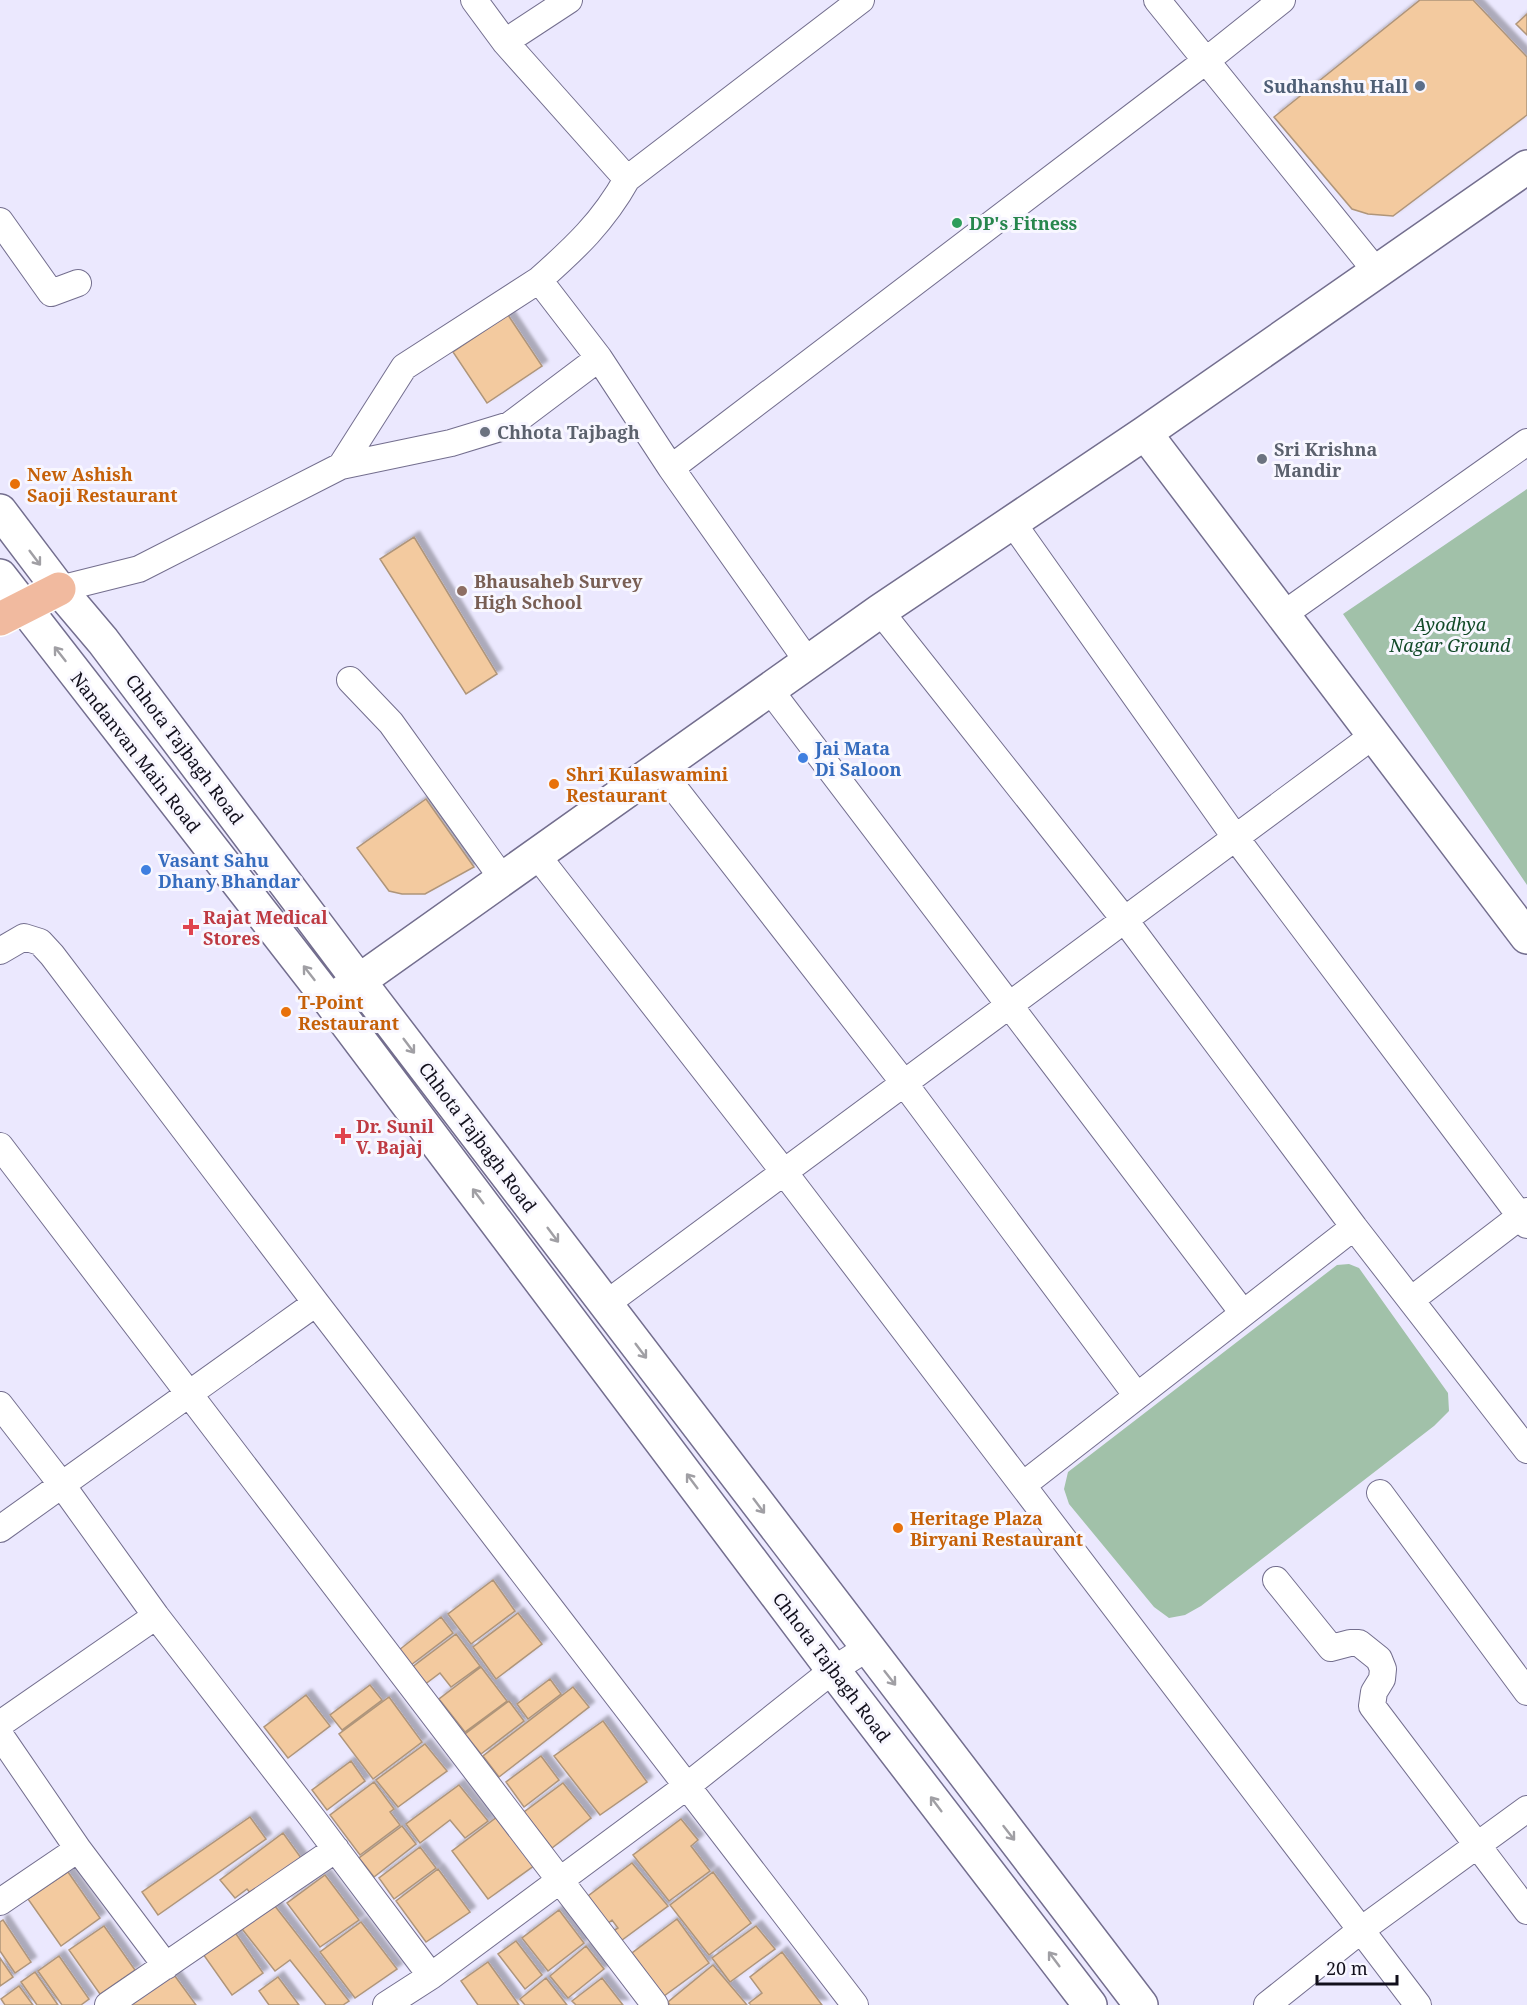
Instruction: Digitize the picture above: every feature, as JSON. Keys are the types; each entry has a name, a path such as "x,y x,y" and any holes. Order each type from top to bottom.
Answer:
{"main road":[{"path":"330,1000 880,611 1144,433 1527,167"},
{"path":"1144,433 1527,936"},
{"name":"Chhota Tajbagh Road","path":"0,511 59,589 103,641 359,981 1141,2005"},
{"path":"0,576 12,613 59,589"},
{"name":"Nandanvan Main Road","path":"12,613 330,1000 576,1326"},
{"name":"Chhota Tajbagh Road","path":"576,1326 833,1670 1090,2005"}],"street":[{"path":"474,0 505,42 627,179"},
{"path":"505,42 569,0"},
{"path":"341,466 404,367 539,280 583,240 615,201 627,179 861,0"},
{"path":"1157,0 1376,271"},
{"path":"671,468 1207,60 1282,0"},
{"path":"0,221 51,293 78,283"},
{"path":"539,280 598,358 671,468 808,662"},
{"path":"59,589 139,569 341,466 451,443 510,424 598,358"},
{"path":"1284,614 1527,442"},
{"path":"1012,522 1234,837 1525,1218 1411,1300"},
{"path":"880,611 1124,919 1354,1227 1527,1450"},
{"path":"350,681 390,723 502,878"},
{"path":"770,690 1243,1313"},
{"path":"606,1305 1374,735"},
{"path":"658,767 904,1083 1137,1396"},
{"path":"536,854 784,1172 1418,2005"},
{"path":"0,951 24,937 40,942 52,955 315,1303 855,2005"},
{"path":"0,1146 655,2005"},
{"path":"1023,1485 1354,1227"},
{"path":"0,1529 315,1303"},
{"path":"0,1405 62,1485 156,1616 431,1976"},
{"path":"1380,1493 1527,1692"},
{"path":"1276,1580 1331,1648 1359,1643 1379,1659 1383,1669 1383,1679 1374,1692 1372,1706 1527,1911"},
{"path":"0,1724 156,1616"},
{"path":"386,2005 431,1976 687,1786 833,1670 867,1648"},
{"path":"0,1735 78,1849 166,1966"},
{"path":"1267,2005 1361,1930 1527,1809"},
{"path":"0,1902 78,1849"},
{"path":"108,2005 336,1849"}],"green space":[{"name":"Ayodhya Nagar Ground","path":"1527,489 1527,885 1343,614"},
{"path":"1349,1264 1359,1268 1448,1393 1449,1411 1434,1426 1201,1606 1185,1615 1169,1618 1154,1607 1069,1504 1064,1489 1068,1472 1337,1265"}],"building":[{"name":"Sudhanshu Hall","path":"1420,0 1473,0 1527,57 1527,115 1393,216 1368,214 1352,209 1274,117"},
{"path":"1527,14 1527,35 1516,24"},
{"path":"508,315 542,366 487,403 453,352"},
{"path":"414,537 497,674 466,694 380,559"},
{"path":"426,799 474,867 425,894 402,894 389,891 357,848"},
{"path":"493,1580 515,1611 471,1644 448,1614"},
{"path":"518,1613 542,1644 496,1679 473,1647"},
{"path":"441,1617 453,1633 411,1665 399,1650"},
{"path":"456,1634 480,1666 451,1687 440,1673 424,1685 411,1668"},
{"path":"481,1667 507,1701 465,1732 439,1699"},
{"path":"550,1679 561,1694 528,1719 517,1704"},
{"path":"370,1685 382,1700 342,1730 330,1715"},
{"path":"573,1687 589,1707 499,1777 483,1756"},
{"path":"306,1695 330,1726 288,1758 264,1727"},
{"path":"389,1697 422,1742 373,1779 339,1734"},
{"path":"509,1701 524,1721 481,1754 465,1734"},
{"path":"603,1721 647,1782 600,1815 554,1756"},
{"path":"425,1744 447,1771 398,1807 376,1780"},
{"path":"541,1756 559,1780 524,1807 506,1782"},
{"path":"351,1761 365,1781 327,1810 312,1790"},
{"path":"374,1782 394,1809 390,1812 400,1825 360,1855 330,1815"},
{"path":"563,1783 591,1818 552,1848 524,1812"},
{"path":"459,1785 488,1821 465,1838 450,1820 420,1843 406,1824"},
{"path":"250,1817 266,1839 158,1915 142,1892"},
{"path":"497,1817 535,1865 488,1899 452,1851"},
{"path":"681,1819 698,1840 691,1846 710,1871 669,1901 633,1855"},
{"path":"402,1826 416,1844 374,1877 359,1858"},
{"path":"283,1833 304,1862 252,1895 247,1889 235,1898 220,1880"},
{"path":"420,1847 436,1868 394,1899 379,1878"},
{"path":"632,1863 668,1906 618,1943 610,1933 618,1928 612,1920 605,1926 598,1909 588,1896"},
{"path":"438,1869 470,1912 426,1942 396,1901"},
{"path":"68,1872 100,1918 61,1946 28,1899"},
{"path":"713,1872 751,1923 709,1955 670,1905"},
{"path":"325,1875 359,1920 320,1947 287,1903"},
{"path":"271,1901 349,2001 343,2005 326,2005 290,1960 275,1971 239,1925"},
{"path":"559,1910 584,1943 548,1971 522,1938"},
{"path":"677,1919 709,1963 664,1996 632,1953"},
{"path":"3,1920 31,1962 15,1973 0,1951 0,1922"},
{"path":"361,1922 397,1969 355,1998 320,1952"},
{"path":"104,1926 135,1970 100,1994 69,1950"},
{"path":"756,1926 775,1949 730,1982 712,1958"},
{"path":"234,1931 263,1973 232,1995 203,1954"},
{"path":"516,1941 542,1975 525,1989 498,1954"},
{"path":"586,1946 604,1969 568,1998 550,1976"},
{"path":"782,1952 822,2005 751,2005 749,2003 762,1993 750,1977"},
{"path":"59,1956 89,1999 81,2005 62,2005 38,1971"},
{"path":"0,1958 13,1977 0,1986"},
{"path":"488,1962 519,2005 478,2005 461,1981"},
{"path":"713,1965 747,2005 670,2005 668,2002"},
{"path":"35,1972 58,2005 37,2005 21,1982"},
{"path":"172,1972 196,2005 126,2005"},
{"path":"278,1977 299,2005 269,2005 259,1991"},
{"path":"546,1978 567,2005 525,2005 520,1999"},
{"path":"602,1978 623,2005 576,2005 572,2001"},
{"path":"19,1986 33,2005 5,2005 1,1999"}],"place":[{"name":"Sudhanshu Hall","path":"1420,86"},
{"name":"DP's Fitness","path":"957,223"},
{"name":"Chhota Tajbagh","path":"485,432"},
{"name":"Sri Krishna Mandir","path":"1262,459"},
{"name":"New Ashish Saoji Restaurant","path":"15,484"},
{"name":"Bhausaheb Survey High School","path":"462,591"},
{"name":"Jai Mata Di Saloon","path":"803,758"},
{"name":"Shri Kulaswamini Restaurant","path":"554,784"},
{"name":"Vasant Sahu Dhany Bhandar","path":"146,870"},
{"name":"Rajat Medical Stores","path":"191,927"},
{"name":"T-Point Restaurant","path":"286,1012"},
{"name":"Dr. Sunil V. Bajaj","path":"343,1136"},
{"name":"Heritage Plaza Biryani Restaurant","path":"898,1528"}]}
